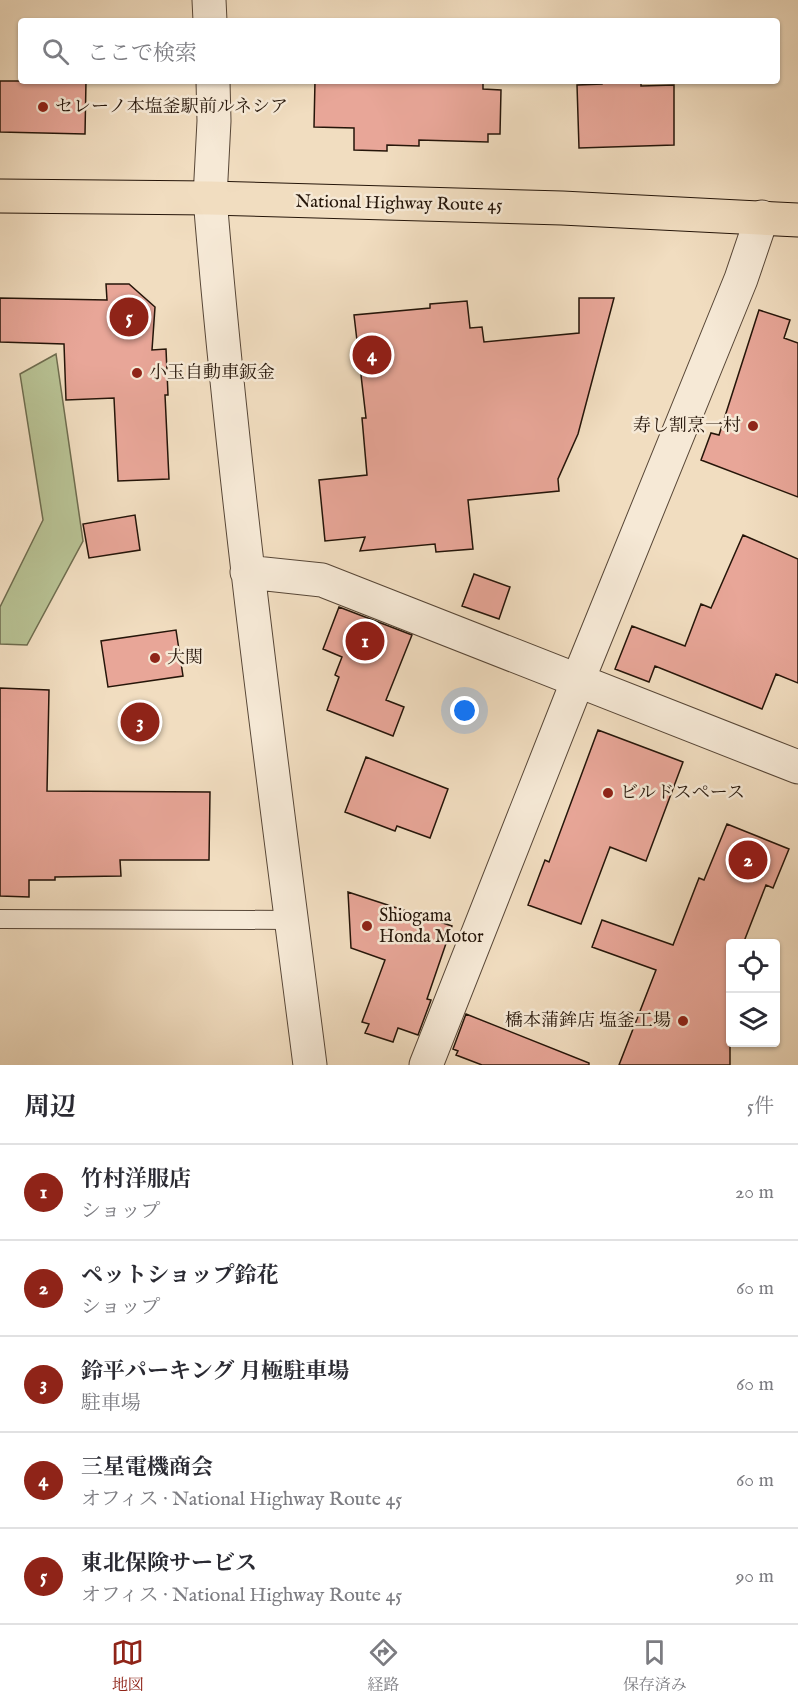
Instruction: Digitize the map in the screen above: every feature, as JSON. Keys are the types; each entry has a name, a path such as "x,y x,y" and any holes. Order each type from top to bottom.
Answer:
{"highway":[{"name":"National Highway Route 45","path":"0,196 210,198 562,208 798,220"}],"street":[{"path":"209,0 210,18"},
{"path":"213,84 214,121 210,198 218,298 247,572 310,1065"},
{"path":"426,1065 578,680 741,279 762,217"},
{"path":"247,572 322,580 798,767"}],"lane":[{"path":"0,919 291,920"}],"green space":[{"path":"56,354 83,541 27,645 0,644 0,607 43,520 20,374"}],"building":[{"name":"セレーノ本塩釜駅前ルネシア","path":"0,81 18,81 18,84 86,84 85,134 0,132"},
{"path":"315,84 483,84 483,89 501,90 500,134 488,134 488,142 419,140 419,146 387,145 387,151 354,150 354,128 314,127"},
{"path":"577,85 674,85 674,145 579,148"},
{"path":"106,284 129,284 155,307 152,350 166,349 168,395 165,395 169,479 118,481 114,398 66,400 64,344 0,342 0,298 107,300"},
{"path":"579,298 614,298 578,434 558,479 559,491 468,500 473,549 436,552 435,544 360,551 365,537 325,541 319,480 367,475 362,418 366,418 354,315 430,308 430,304 467,301 470,328 482,327 484,342 579,333"},
{"path":"759,310 790,320 784,338 798,343 798,497 701,460 711,433 719,435"},
{"path":"135,515 140,550 89,558 83,524"},
{"path":"743,535 798,559 798,683 776,674 762,709 655,666 649,682 615,669 632,626 685,646 701,604 711,608"},
{"path":"474,574 510,587 499,619 462,606"},
{"path":"339,607 412,635 386,700 404,707 393,736 327,710 339,677 335,675 342,657 323,649"},
{"path":"176,630 183,676 108,687 101,641"},
{"path":"0,688 49,690 47,791 210,792 209,860 120,860 121,876 55,877 55,880 29,880 29,897 0,896"},
{"path":"598,730 683,762 646,861 610,847 581,924 528,905 545,860 549,862"},
{"path":"366,757 448,789 430,838 397,826 395,831 345,812"},
{"path":"727,824 789,849 773,888 766,885 745,939 726,939 726,1047 730,1047 730,1065 619,1065 656,970 592,947 602,920 673,945 699,878 704,880"},
{"path":"348,892 452,926 427,999 431,1000 418,1035 398,1028 393,1042 365,1033 369,1024 362,1022 385,960 351,948"},
{"path":"466,1014 589,1063 589,1065 482,1065 456,1055 458,1051 453,1049"}],"place":[{"name":"セレーノ本塩釜駅前ルネシア","path":"43,107"},
{"name":"東北保険サービス","path":"129,317"},
{"name":"三星電機商会","path":"372,355"},
{"name":"小玉自動車鈑金","path":"137,373"},
{"name":"寿し割烹一村","path":"753,426"},
{"name":"竹村洋服店","path":"365,641"},
{"name":"大関","path":"155,658"},
{"name":"鈴平パーキング 月極駐車場","path":"140,722"},
{"name":"ビルドスペース","path":"608,793"},
{"name":"ペットショップ鈴花","path":"748,860"},
{"name":"Shiogama Honda Motor","path":"367,926"},
{"name":"橋本蒲鉾店 塩釜工場","path":"683,1021"}]}
